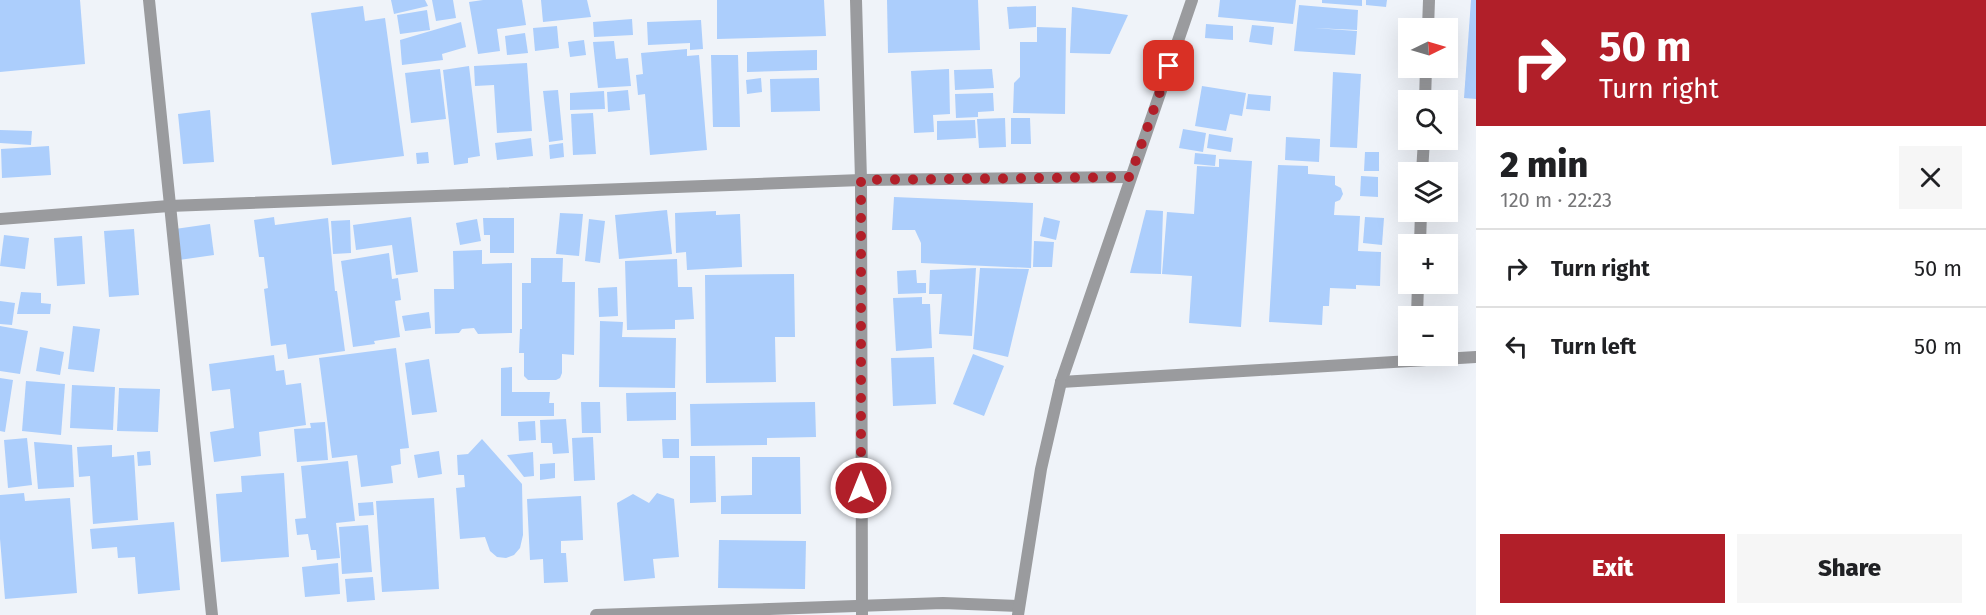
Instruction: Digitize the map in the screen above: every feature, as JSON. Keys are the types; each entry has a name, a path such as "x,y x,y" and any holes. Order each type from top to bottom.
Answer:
{"street":[{"path":"149,0 212,615"},
{"path":"856,0 861,180 862,611"},
{"path":"596,615 862,611 943,603 1019,610 1041,469 1061,382 1192,0"},
{"path":"1428,18 1429,0"},
{"path":"0,219 170,206 861,180 1130,177"},
{"path":"1458,357 1476,357"},
{"path":"1061,382 1398,359"}],"building":[{"path":"0,0 80,0 85,64 0,72"},
{"path":"391,0 425,0 428,6 394,14"},
{"path":"432,0 453,0 456,18 436,21"},
{"path":"522,0 526,25 497,29 500,51 478,54 469,2"},
{"path":"541,0 587,0 591,17 543,22"},
{"path":"717,0 824,0 826,36 717,39"},
{"path":"887,0 978,0 980,50 888,53"},
{"path":"1220,0 1296,0 1293,24 1218,17"},
{"path":"1322,0 1362,0 1362,6 1322,3"},
{"path":"1366,0 1387,0 1386,7 1366,5"},
{"path":"1471,0 1476,0 1476,99 1464,98"},
{"path":"1299,5 1358,10 1357,30 1314,28 1357,31 1355,55 1294,51"},
{"path":"363,6 365,21 385,18 404,156 332,165 311,13"},
{"path":"1036,6 1036,27 1009,29 1007,7"},
{"path":"1072,7 1128,15 1110,54 1070,53"},
{"path":"427,10 430,30 400,34 397,15"},
{"path":"632,19 633,35 594,37 593,22"},
{"path":"701,20 703,49 690,50 690,43 648,45 647,22"},
{"path":"461,22 466,47 442,54 443,60 402,65 400,40"},
{"path":"1206,24 1233,26 1233,40 1205,38"},
{"path":"1252,25 1274,27 1272,45 1249,42"},
{"path":"557,26 559,48 535,51 533,28"},
{"path":"1037,27 1066,28 1065,114 1013,113 1014,83 1020,77 1020,42 1037,42"},
{"path":"525,33 528,53 507,55 505,36"},
{"path":"584,40 586,55 570,57 568,42"},
{"path":"614,41 616,59 628,58 631,86 598,88 593,42"},
{"path":"687,49 687,56 699,55 707,150 650,155 645,94 638,95 636,75 643,74 641,53"},
{"path":"817,50 817,70 747,72 747,52"},
{"path":"711,55 738,55 740,127 713,127"},
{"path":"527,63 532,131 497,133 494,85 475,86 474,66"},
{"path":"469,66 480,156 468,158 468,163 454,165 443,70"},
{"path":"440,69 446,119 411,123 405,73"},
{"path":"949,69 950,114 933,115 934,132 914,133 911,71"},
{"path":"992,69 994,88 955,90 954,70"},
{"path":"1333,72 1361,74 1357,148 1330,147"},
{"path":"761,78 762,92 747,94 746,80"},
{"path":"819,78 820,111 771,112 770,79"},
{"path":"1202,86 1246,93 1242,116 1230,114 1226,131 1195,126"},
{"path":"558,90 563,140 549,142 543,91"},
{"path":"628,90 630,110 608,112 607,92"},
{"path":"604,91 605,109 570,110 570,93"},
{"path":"993,93 994,111 978,112 978,117 956,118 955,94"},
{"path":"1248,94 1271,96 1270,111 1246,109"},
{"path":"210,110 214,162 183,164 178,114"},
{"path":"593,113 596,154 573,155 571,114"},
{"path":"1005,118 1006,147 979,148 977,119"},
{"path":"1011,118 1030,118 1031,144 1011,144"},
{"path":"975,120 976,138 937,140 937,121"},
{"path":"1183,129 1206,133 1203,152 1179,148"},
{"path":"0,130 32,131 31,145 0,143"},
{"path":"1209,134 1233,138 1231,152 1207,148"},
{"path":"1286,137 1320,139 1319,162 1285,160"},
{"path":"531,138 533,156 497,160 495,143"},
{"path":"563,143 564,157 550,159 549,145"},
{"path":"49,146 51,175 2,178 1,149"},
{"path":"428,152 429,163 417,164 416,153"},
{"path":"1365,152 1379,152 1379,171 1364,171"},
{"path":"1195,153 1216,155 1215,166 1194,164"},
{"path":"1219,159 1252,161 1241,327 1189,323 1192,276 1162,274 1167,212 1194,214 1197,166 1219,167"},
{"path":"1278,165 1308,166 1308,174 1335,176 1335,185 1341,188 1343,194 1340,200 1335,202 1334,215 1360,216 1358,251 1381,252 1380,286 1356,285 1356,289 1330,288 1329,306 1323,306 1322,325 1269,322"},
{"path":"1361,176 1378,177 1378,197 1360,196"},
{"path":"894,197 1033,203 1031,268 921,263 921,243 915,230 892,230"},
{"path":"667,210 672,254 619,259 615,215"},
{"path":"1146,210 1163,211 1161,274 1130,273"},
{"path":"716,211 716,215 740,214 742,267 687,270 686,252 676,253 675,213"},
{"path":"560,213 583,214 579,256 556,254"},
{"path":"274,217 275,225 328,218 335,291 337,291 345,351 288,359 286,344 271,346 264,289 268,288 264,257 259,257 254,220"},
{"path":"411,217 418,272 396,275 392,245 356,250 353,225"},
{"path":"1044,217 1060,221 1056,240 1040,236"},
{"path":"1365,217 1384,218 1382,245 1363,243"},
{"path":"483,218 514,218 514,253 490,253 490,235 484,235"},
{"path":"477,219 481,241 460,245 456,223"},
{"path":"589,219 605,221 600,263 585,261"},
{"path":"350,220 351,253 333,254 331,221"},
{"path":"210,224 214,255 179,260 175,229"},
{"path":"134,229 139,295 109,297 104,231"},
{"path":"4,235 29,238 25,269 0,266"},
{"path":"82,236 85,284 57,286 54,238"},
{"path":"1034,241 1054,242 1052,267 1033,267"},
{"path":"482,250 482,264 512,263 512,333 478,334 474,328 462,329 459,333 435,334 434,289 454,289 453,251"},
{"path":"389,253 392,279 398,278 401,300 395,301 400,337 353,347 341,261"},
{"path":"531,258 563,258 562,282 575,282 574,355 562,354 562,373 556,380 528,380 524,376 524,353 519,353 520,329 522,329 522,283 531,283"},
{"path":"677,259 678,287 692,287 694,319 675,320 675,329 627,330 625,261"},
{"path":"976,268 972,336 939,334 942,294 929,294 930,270"},
{"path":"980,268 1029,269 1008,357 973,349"},
{"path":"916,270 917,283 926,283 926,293 898,294 897,271"},
{"path":"794,274 795,337 775,337 776,382 706,383 705,275"},
{"path":"617,287 618,316 599,317 598,288"},
{"path":"21,292 41,293 41,303 51,304 50,314 17,314"},
{"path":"922,297 922,304 930,304 932,348 896,351 893,298"},
{"path":"0,301 15,303 12,325 0,324"},
{"path":"429,312 431,328 405,331 402,316"},
{"path":"600,321 623,322 622,337 676,338 675,388 599,387"},
{"path":"0,326 28,331 20,374 0,371"},
{"path":"73,326 100,329 94,372 68,369"},
{"path":"40,347 64,352 60,375 36,371"},
{"path":"396,348 409,448 400,449 401,464 391,466 393,483 361,487 357,455 332,458 319,358"},
{"path":"973,354 1004,366 984,416 953,404"},
{"path":"274,355 276,371 284,370 286,385 301,383 306,425 259,432 261,456 214,462 210,432 234,428 230,389 212,391 209,364"},
{"path":"934,357 936,404 893,406 891,358"},
{"path":"429,359 437,412 412,415 405,363"},
{"path":"512,367 512,392 550,392 549,403 554,403 554,416 501,416 501,368"},
{"path":"0,378 13,380 5,432 0,431"},
{"path":"26,381 65,384 61,435 22,431"},
{"path":"72,385 115,387 113,430 70,428"},
{"path":"119,388 160,389 158,432 117,431"},
{"path":"676,392 676,420 627,421 626,393"},
{"path":"581,402 600,402 601,433 582,433"},
{"path":"815,402 816,437 767,438 767,445 691,446 690,404"},
{"path":"566,419 569,453 553,454 552,443 541,443 540,420"},
{"path":"535,421 536,440 519,441 518,422"},
{"path":"325,422 328,460 297,462 294,429 311,428 310,423"},
{"path":"593,437 595,480 574,481 572,438"},
{"path":"27,438 32,485 8,488 4,440"},
{"path":"482,439 522,484 523,535 520,548 514,555 506,558 497,557 490,551 485,537 460,539 456,488 465,487 464,475 458,475 457,455 468,454"},
{"path":"662,439 679,439 679,458 663,458"},
{"path":"34,442 72,445 74,487 38,489"},
{"path":"112,445 112,457 134,455 138,520 93,524 90,476 79,477 77,447"},
{"path":"150,451 151,465 138,466 137,452"},
{"path":"439,451 442,474 418,478 414,455"},
{"path":"533,452 534,476 524,477 507,455"},
{"path":"690,456 715,456 716,502 690,503"},
{"path":"752,457 800,457 801,514 721,514 721,496 752,495"},
{"path":"348,461 355,521 336,523 340,558 317,560 316,550 311,550 308,534 297,535 295,519 306,518 301,466"},
{"path":"555,463 555,478 540,480 540,464"},
{"path":"284,473 289,557 221,562 216,494 242,492 241,476"},
{"path":"24,493 25,501 70,498 77,593 5,599 0,539 0,495"},
{"path":"657,493 674,499 679,557 653,559 655,578 624,581 617,503 633,494 649,503"},
{"path":"581,496 583,540 561,541 561,553 566,553 568,582 544,583 543,559 530,560 527,499"},
{"path":"434,498 439,589 382,592 376,501"},
{"path":"373,502 374,515 359,516 358,503"},
{"path":"174,522 180,590 138,594 135,557 118,558 117,547 92,549 90,529"},
{"path":"368,525 372,572 342,574 339,527"},
{"path":"719,540 806,541 805,589 718,588"},
{"path":"338,563 340,594 305,597 302,567"},
{"path":"373,577 375,600 347,602 345,579"}],"route":[{"path":"861,488 861,180 1130,177 1169,66"}]}
